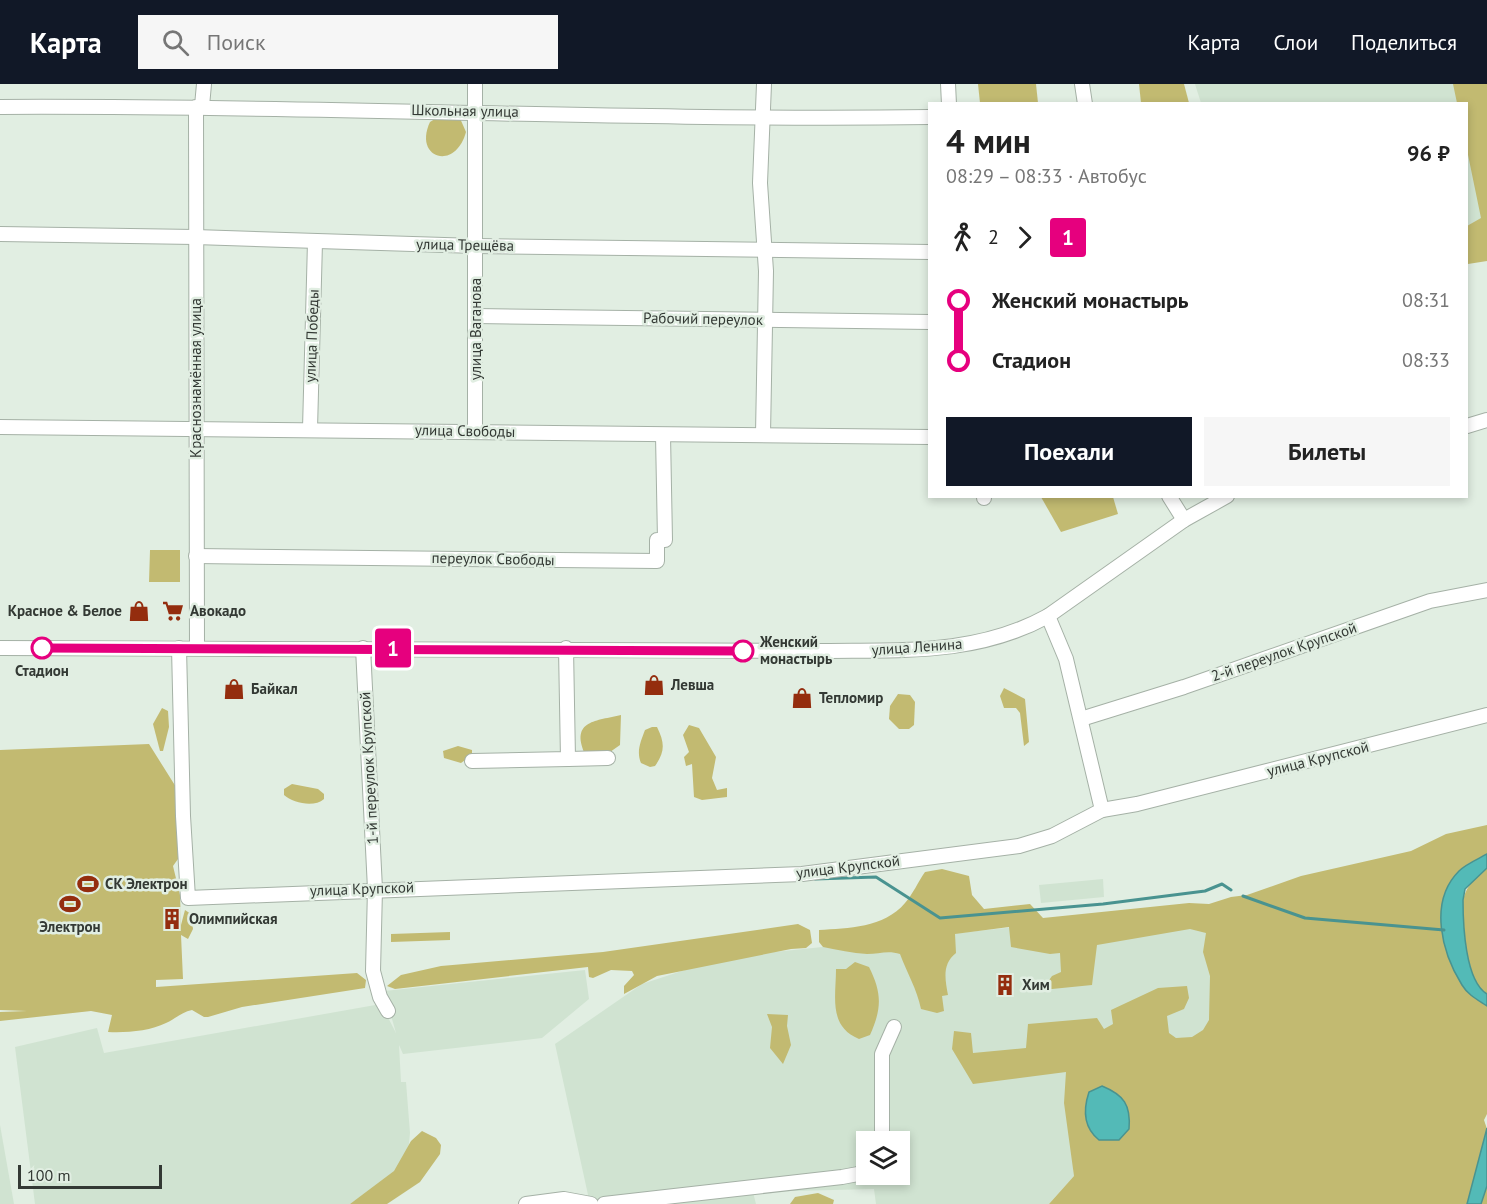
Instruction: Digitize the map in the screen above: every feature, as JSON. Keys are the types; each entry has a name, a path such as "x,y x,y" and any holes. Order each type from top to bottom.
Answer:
{"street":[{"name":"Краснознамённая улица","path":"197,648 195,237 199,107 204,84"},
{"name":"улица Ваганова","path":"475,84 475,431"},
{"path":"763,434 766,271 760,183 764,84"},
{"path":"948,84 950,102"},
{"path":"1082,84 1085,102"},
{"name":"Школьная улица","path":"0,107 475,111 763,119 928,117"},
{"name":"улица Трещёва","path":"0,234 195,237 476,246 928,252"},
{"name":"улица Победы","path":"310,429 315,242"},
{"name":"Рабочий переулок","path":"476,316 928,322"},
{"path":"1468,426 1487,420"},
{"name":"улица Свободы","path":"0,427 197,431 310,429 928,437"},
{"name":"переулок Свободы","path":"196,556 657,561 657,540 665,540 663,435"},
{"path":"1170,498 1184,520"},
{"name":"улица Ленина","path":"0,648 911,650 1001,638 1048,616 1184,520 1223,498"},
{"name":"2-й переулок Крупской","path":"1081,719 1184,687 1431,601 1487,590"},
{"path":"1048,616 1066,659 1102,810"},
{"name":"улица Крупской","path":"179,648 183,816 188,898 802,874 1019,846 1052,836 1102,810 1137,804 1487,715"},
{"name":"1-й переулок Крупской","path":"363,648 375,889 373,971 380,997 388,1011"},
{"path":"566,648 568,759"},
{"path":"472,761 608,758"},
{"path":"882,1131 882,1054 894,1027"},
{"path":"604,1204 856,1174"},
{"path":"526,1204 564,1199 591,1204"}],"shaded area":[{"path":"978,84 1036,84 1038,102 980,102"},
{"path":"1139,84 1184,84 1189,102 1141,102"},
{"path":"1195,84 1455,84 1459,102 1201,102"},
{"path":"1453,84 1487,84 1487,261 1468,264 1468,225 1481,218 1468,155 1468,102 1457,102"},
{"path":"443,114 459,116 466,132 461,145 453,152 445,156 438,156 431,152 426,134 430,122"},
{"path":"1468,146 1487,236 1487,257 1468,261"},
{"path":"1042,498 1113,498 1118,514 1061,532"},
{"path":"150,550 180,550 180,582 149,582"},
{"path":"1004,688 1025,699 1029,742 1024,746 1020,713 1016,708 1004,708 1000,696"},
{"path":"898,694 910,695 915,702 914,725 909,729 899,729 889,719 890,706"},
{"path":"162,708 168,711 169,727 163,751 160,751 153,724"},
{"path":"621,715 620,745 610,752 585,754 581,743 583,728 595,721"},
{"path":"689,725 699,728 716,757 712,778 717,790 727,788 727,797 702,800 694,797 692,764 686,766 684,757 689,752 683,735"},
{"path":"657,727 663,747 655,766 650,767 641,763 639,750 645,730"},
{"name":"Электрон","path":"149,744 176,787 178,859 173,866 180,895 181,925 185,910 191,914 193,929 188,939 181,935 183,979 156,980 156,987 357,973 366,980 365,988 242,1007 208,1017 192,1010 160,1026 130,1032 108,1032 112,1015 91,1011 0,1021 0,1012 27,1011 0,1010 0,750"},
{"path":"458,746 472,750 472,755 461,763 444,758 443,751"},
{"path":"292,784 318,789 324,794 324,799 309,804 293,800 284,795 284,789"},
{"path":"1487,825 1487,854 1459,871 1450,883 1441,912 1444,943 1455,972 1467,991 1487,1006 1487,1114 1484,1120 1487,1129 1487,1204 1049,1204 1074,1176 1064,1103 1066,1072 973,1084 952,1049 954,1031 971,1033 973,1053 1026,1048 1028,1024 1097,1018 1104,1029 1113,1024 1111,1010 1158,988 1187,986 1189,998 1184,1009 1167,1016 1169,1033 1176,1038 1192,1037 1203,1030 1209,1020 1210,976 1203,952 1206,933 1190,929 1097,945 1092,985 1042,990 1052,976 1061,972 1060,953 1050,954 1011,947 1009,927 955,934 956,953 948,962 946,972 948,995 942,996 944,1011 937,1013 921,1009 900,954 850,952 823,947 819,942 819,930 865,925 887,917 911,896 925,872 942,869 969,876 972,895 984,909 1030,904 1043,918 1189,903 1209,904 1247,895 1301,876 1411,851 1446,834"},
{"path":"1487,868 1487,994 1474,977 1470,965 1465,937 1463,900 1469,885"},
{"path":"1103,879 1104,897 1041,903 1039,885"},
{"path":"1218,906 1230,1054 1066,1072 1074,1176 1049,1204 876,1204 874,1189 753,1192 756,1204 590,1204 555,1044 642,984 694,967 746,955"},
{"path":"798,924 810,930 812,943 806,948 657,976 624,994 624,986 634,975 632,971 611,970 593,978 589,977 588,967 395,989 387,986 401,975 441,966 603,952"},
{"path":"450,932 450,940 391,942 391,934"},
{"path":"855,962 869,967 879,1001 877,1017 870,1035 859,1039 842,1027 838,1019 835,1000 836,969 846,969"},
{"path":"585,970 589,999 542,1038 403,1054 399,1045 401,1082 406,1082 410,1133 408,1153 396,1173 350,1204 35,1204 15,1047 97,1028 104,1053 381,1004 396,1033 384,991"},
{"path":"767,1014 788,1015 787,1026 791,1045 783,1064 770,1048 772,1027"},
{"path":"0,1125 14,1204 0,1204"},
{"path":"422,1131 436,1138 441,1145 440,1154 420,1182 387,1204 350,1204 394,1171 411,1141"},
{"path":"818,1193 834,1200 833,1204 790,1204 795,1197"}],"water":[{"path":"1487,854 1487,868 1465,889 1463,900 1465,937 1470,965 1474,977 1487,994 1487,1006 1467,992 1455,972 1444,943 1441,912 1449,883 1459,871"},
{"path":"1102,1086 1121,1097 1129,1113 1129,1129 1119,1140 1099,1140 1090,1130 1086,1118 1089,1092"},
{"path":"1487,1128 1487,1186 1481,1204 1467,1204"}],"waterway":[{"path":"815,879 876,877 940,918 1103,904 1205,891 1222,884 1231,890"},
{"path":"1243,896 1305,918 1444,930"}],"bus line":[{"name":"1","path":"42,648 566,648 743,651"}],"place":[{"name":"Красное & Белое","path":"139,611"},
{"name":"Авокадо","path":"173,611"},
{"name":"Стадион","path":"42,648"},
{"name":"Женский монастырь","path":"743,651"},
{"name":"Левша","path":"654,685"},
{"name":"Байкал","path":"234,689"},
{"name":"Тепломир","path":"802,698"},
{"name":"СК Электрон","path":"88,884"},
{"name":"Электрон","path":"70,904"},
{"name":"Олимпийская","path":"172,919"},
{"name":"Хим","path":"1005,985"}]}
